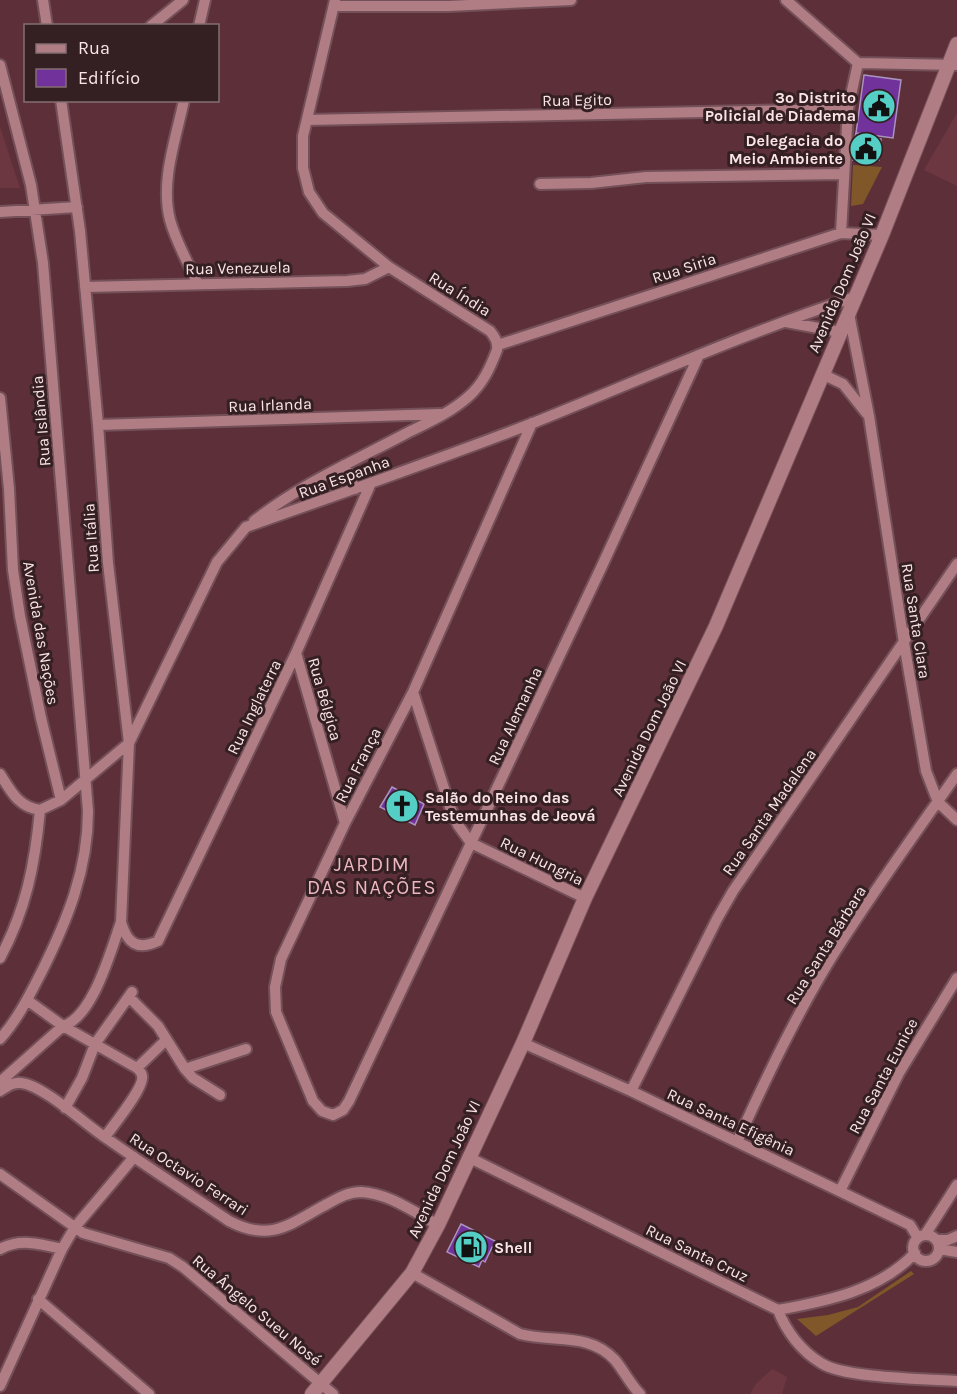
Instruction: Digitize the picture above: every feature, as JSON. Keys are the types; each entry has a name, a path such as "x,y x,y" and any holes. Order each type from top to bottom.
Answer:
{"street":[{"path":"43,0 47,24"},
{"path":"153,24 183,0"},
{"path":"200,24 205,0"},
{"path":"334,3 449,6 571,0"},
{"path":"786,0 858,63 953,65"},
{"name":"Rua Índia","path":"334,3 303,136 303,168 309,192 323,213 389,267 484,326 495,337 498,345"},
{"name":"Avenida Dom João VI","path":"316,1388 412,1274 438,1225 523,1042 585,898 716,626 953,65 957,44"},
{"path":"841,232 848,109 858,63"},
{"name":"Rua Islândia","path":"0,66 36,211 43,263 86,779 88,831 79,882 60,933 27,1000 0,1039"},
{"name":"Rua Itália","path":"61,102 77,207 98,425 108,563 129,743 122,922"},
{"path":"184,102 169,169 167,203 176,237 198,284"},
{"name":"Rua Egito","path":"307,120 848,109"},
{"path":"540,184 591,183 646,177 843,174"},
{"path":"0,212 77,207"},
{"name":"Rua Siria","path":"498,345 841,232 882,235"},
{"name":"Rua Venezuela","path":"85,287 347,282 365,279 389,267"},
{"name":"Rua Espanha","path":"246,527 532,423 699,355 855,297"},
{"name":"Rua Santa Clara","path":"849,314 869,416 903,643 926,771 938,802 957,820"},
{"path":"786,322 840,332"},
{"path":"0,774 20,803 30,809 40,810 61,800 129,743 217,562 246,527 286,498 443,414 468,397 482,382 491,367 498,345"},
{"name":"Rua Alemanha","path":"333,1114 343,1110 349,1101 699,355"},
{"path":"843,384 857,363"},
{"path":"822,374 843,384 869,416"},
{"name":"Avenida das Nações","path":"0,398 9,489 12,570 41,718 61,800"},
{"name":"Rua Irlanda","path":"98,425 443,414"},
{"name":"Rua França","path":"333,1114 322,1112 313,1101 276,1012 275,987 281,959 345,823 412,692 532,423"},
{"path":"344,465 355,489"},
{"name":"Rua Inglaterra","path":"122,922 129,940 136,945 144,946 158,941 296,653 371,483"},
{"name":"Rua Santa Madalena","path":"631,1091 733,891 957,564"},
{"name":"Rua Bélgica","path":"296,653 345,823"},
{"path":"412,692 450,807 458,825 471,843"},
{"name":"Rua Santa Bárbara","path":"737,1142 768,1073 825,970 957,774"},
{"path":"0,958 28,892 40,810"},
{"name":"Rua Hungria","path":"471,843 585,898"},
{"path":"0,1082 63,1026 75,1020 90,998 122,922"},
{"name":"Rua Santa Eunice","path":"840,1191 899,1073 957,978"},
{"path":"65,1108 82,1078 95,1044 131,995 158,1026 185,1069 202,1085 220,1095"},
{"path":"27,1000 63,1026 137,1068 142,1075 142,1082 126,1110 105,1137"},
{"path":"137,1068 166,1040"},
{"name":"Rua Santa Efigênia","path":"523,1042 631,1091 910,1225 922,1237"},
{"path":"185,1069 246,1049"},
{"name":"Rua Octavio Ferrari","path":"0,1091 12,1084 21,1083 33,1086 134,1157 229,1221 245,1229 261,1232 277,1229 342,1195 361,1192 389,1199 438,1225"},
{"path":"0,1386 62,1249 75,1227 134,1157"},
{"name":"Rua Santa Cruz","path":"468,1157 778,1310"},
{"name":"Rua Ângelo Sueu Nosé","path":"0,1174 90,1236 169,1258 183,1267 316,1388 333,1394"},
{"path":"937,1245 935,1257 928,1260 920,1259 915,1253 914,1245 922,1237 957,1185"},
{"path":"937,1245 957,1236"},
{"path":"922,1237 957,1252"},
{"path":"0,1249 26,1242 62,1249"},
{"path":"915,1253 906,1263 889,1274 851,1293 829,1300 778,1310 789,1333 821,1364 840,1371 859,1374 957,1381"},
{"path":"412,1274 520,1334 537,1338 591,1342 602,1348 616,1361 640,1394"},
{"path":"38,1299 149,1394"},
{"path":"627,1394 629,1380"}],"shaded area":[{"path":"957,113 957,186 924,170"},
{"path":"0,127 20,188 0,188"},
{"path":"853,165 882,167 863,204 851,206"},
{"path":"911,1271 914,1274 816,1336 797,1319 828,1315 858,1307"},
{"path":"772,1369 787,1377 782,1394 750,1394 756,1384"}],"building":[{"name":"3º Distrito Policial de Diadema","path":"864,75 901,80 893,138 856,133"},
{"name":"Delegacia do Meio Ambiente","path":"856,133 881,139 879,160 850,160"},
{"name":"Salão do Reino das Testemunhas de Jeová","path":"392,787 424,804 415,825 380,807"},
{"name":"Shell","path":"461,1224 495,1241 485,1262 482,1260 479,1267 447,1252"}],"place":[{"name":"3º Distrito Policial de Diadema","path":"879,106"},
{"name":"Delegacia do Meio Ambiente","path":"866,149"},
{"name":"Salão do Reino das Testemunhas de Jeová","path":"402,806"},
{"name":"Shell","path":"471,1247"}],"district":[{"name":"JARDIM DAS NAÇÕES","path":"372,876"}]}
